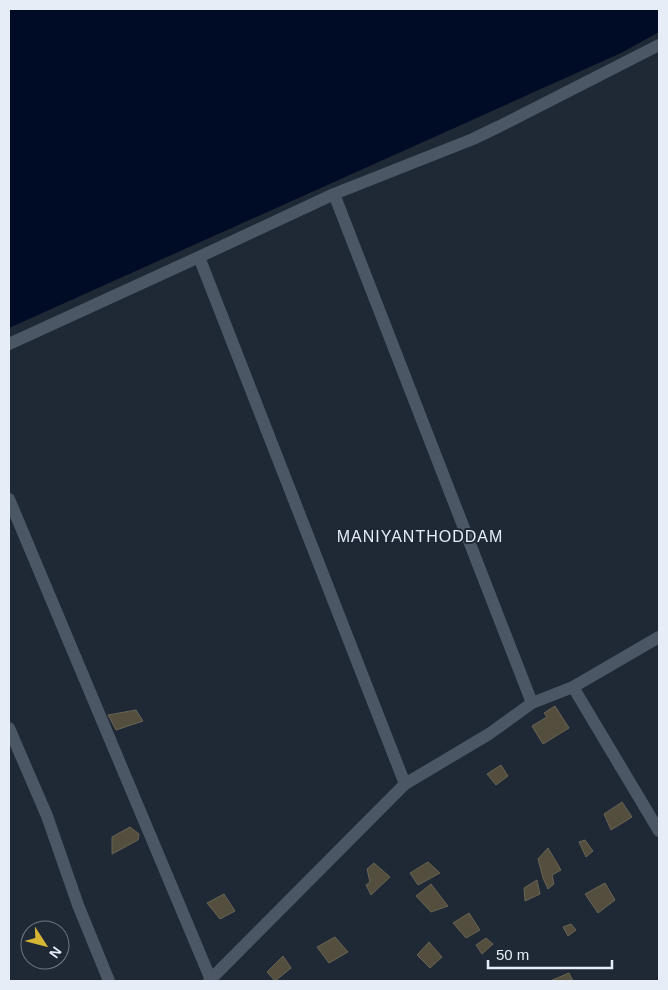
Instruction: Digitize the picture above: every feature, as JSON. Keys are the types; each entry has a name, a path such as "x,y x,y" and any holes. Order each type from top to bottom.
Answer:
{"street":[{"path":"9,344 334,194 473,139 659,45"},
{"path":"334,194 532,703"},
{"path":"199,257 405,784"},
{"path":"9,499 210,980 405,784 489,734 532,703 573,687 659,637"},
{"path":"573,687 659,831"},
{"path":"9,728 47,816 78,905 109,981"}],"water":[{"path":"9,9 659,9 659,32 621,53 9,328"}],"building":[{"path":"555,706 569,728 543,744 532,726 547,717 544,713"},
{"path":"136,710 143,721 116,730 108,715"},
{"path":"501,765 508,776 496,785 487,774"},
{"path":"622,802 632,817 611,830 604,814"},
{"path":"130,827 139,834 138,840 112,854 112,837"},
{"path":"585,840 593,851 586,857 579,842"},
{"path":"548,848 561,870 552,875 554,884 548,889 538,859"},
{"path":"428,862 440,873 418,885 410,873"},
{"path":"374,863 390,877 371,895 366,885 370,882 367,869"},
{"path":"537,880 540,894 525,901 524,888"},
{"path":"605,883 615,900 598,913 585,894"},
{"path":"431,884 448,906 431,912 416,896"},
{"path":"224,894 235,911 220,919 207,903"},
{"path":"469,913 480,930 466,938 453,923"},
{"path":"571,924 576,930 568,936 563,927"},
{"path":"335,937 348,952 329,963 317,947"},
{"path":"486,938 493,944 482,954 476,945"},
{"path":"429,942 442,957 430,968 417,955"},
{"path":"283,956 291,968 275,981 267,972"},
{"path":"569,973 573,981 550,981"}],"district":[{"name":"MANIYANTHODDAM","path":"420,536"}]}
